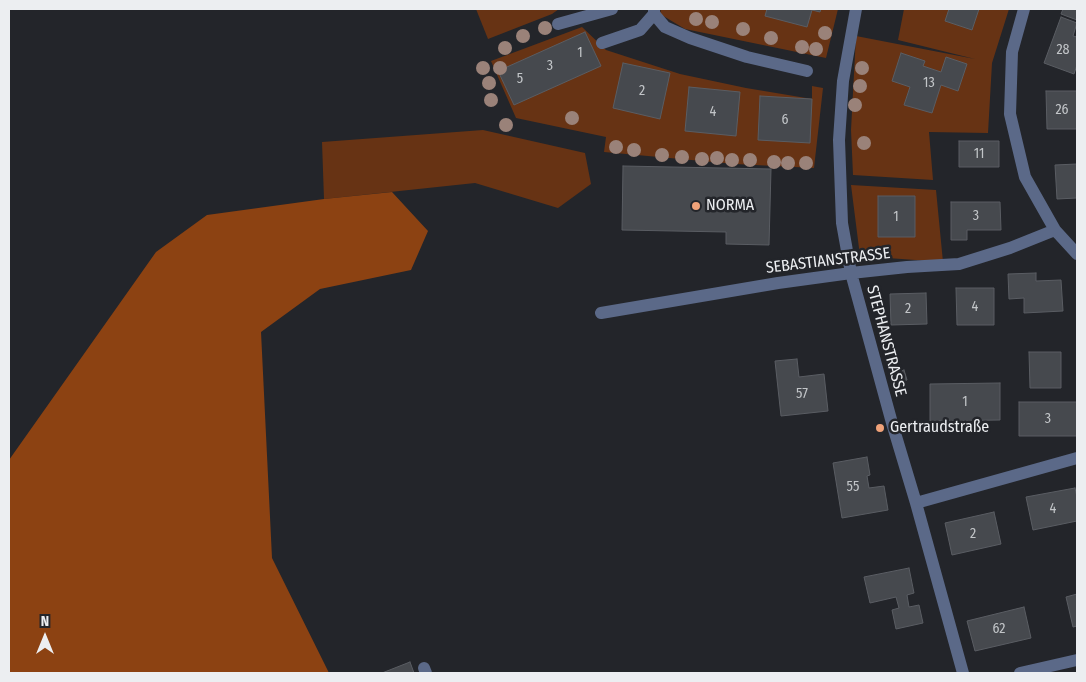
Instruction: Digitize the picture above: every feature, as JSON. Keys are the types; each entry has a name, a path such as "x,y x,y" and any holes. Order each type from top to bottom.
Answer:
{"street":[{"path":"558,24 612,9"},
{"name":"STEPHANSTRASSE","path":"856,9 843,81 839,140 842,223 851,273 963,673"},
{"path":"1024,9 1012,52 1010,114 1025,177 1055,230 1077,254"},
{"path":"602,43 640,30 654,11 665,27 690,38 747,57 807,71"},
{"name":"SEBASTIANSTRASSE","path":"601,313 778,283 851,273 959,264 1010,248 1055,230"},
{"path":"916,503 1077,458"},
{"path":"1020,673 1077,660"}],"shaded area":[{"path":"476,9 559,9 552,14 488,39"},
{"path":"661,9 838,9 826,58 685,29 660,14"},
{"path":"904,9 1009,9 992,63 988,133 929,132 933,180 853,175 851,130 856,36 975,59 898,40"},
{"path":"582,27 606,50 680,74 812,99 812,86 823,88 814,168 735,164 604,152 606,137 516,118 491,61"},
{"path":"483,130 585,153 591,184 558,208 475,183 324,199 322,142"},
{"path":"851,185 936,190 943,262 860,256"},
{"path":"392,192 428,231 411,270 320,289 261,332 272,558 329,673 9,673 9,460 156,252 207,215"}],"building":[{"path":"767,9 821,9 820,12 812,10 807,27 765,16"},
{"path":"949,9 979,9 972,30 945,21"},
{"path":"1063,9 1077,9 1077,20 1061,14"},
{"path":"1061,17 1077,23 1073,36 1077,37 1077,65 1074,74 1044,63"},
{"path":"585,32 601,66 514,105 498,71"},
{"path":"901,53 925,61 923,66 941,72 946,57 967,64 958,91 941,85 932,113 904,105 910,87 892,81"},
{"path":"623,63 670,73 660,119 613,108"},
{"path":"689,87 740,92 736,136 685,131"},
{"path":"1046,91 1077,91 1077,129 1047,129"},
{"path":"760,96 812,99 810,143 758,140"},
{"path":"959,141 999,141 999,167 959,167"},
{"path":"1077,164 1077,198 1057,199 1055,165"},
{"name":"NORMA","path":"623,166 771,169 769,245 726,244 726,232 622,230"},
{"path":"878,196 915,196 915,237 878,237"},
{"path":"951,202 1000,202 1001,230 967,230 967,240 951,240"},
{"path":"1036,273 1036,281 1061,280 1063,311 1024,313 1024,298 1009,299 1008,274"},
{"path":"956,288 994,288 994,325 957,325"},
{"path":"926,293 927,324 891,325 890,294"},
{"path":"1029,352 1061,352 1061,388 1030,388"},
{"path":"797,359 799,377 824,374 828,411 781,416 775,361"},
{"path":"904,370 907,380 900,382 896,373"},
{"path":"1000,383 1000,420 930,421 930,384"},
{"path":"1019,402 1077,402 1077,436 1019,436"},
{"path":"867,457 870,475 867,476 869,488 884,486 888,510 842,518 833,463"},
{"path":"1075,488 1077,521 1033,530 1026,497"},
{"path":"994,512 1001,544 952,555 945,523"},
{"path":"909,568 914,593 907,595 909,607 919,605 923,623 896,629 892,610 899,608 896,597 870,603 864,577"},
{"path":"1077,594 1077,626 1073,627 1066,597"},
{"path":"1024,607 1031,638 975,651 967,621"},
{"path":"410,662 414,673 382,673"}],"place":[{"name":"NORMA","path":"696,206"},
{"name":"Gertraudstraße","path":"880,428"}]}
